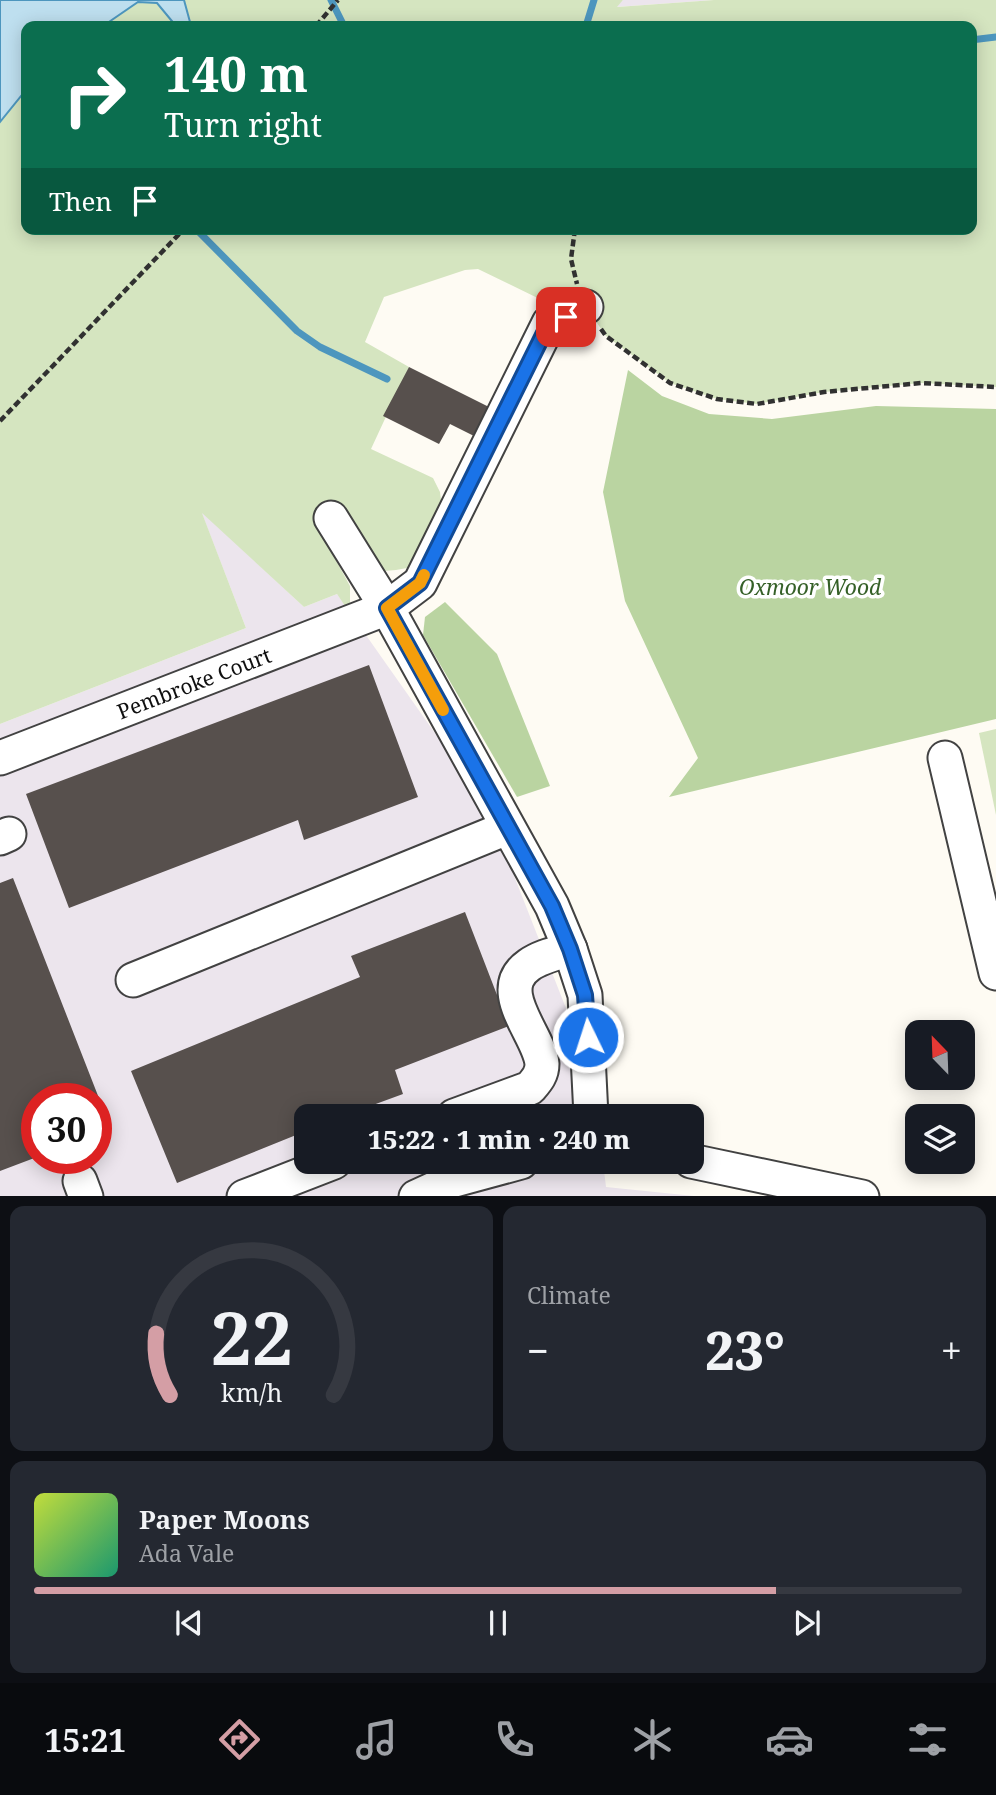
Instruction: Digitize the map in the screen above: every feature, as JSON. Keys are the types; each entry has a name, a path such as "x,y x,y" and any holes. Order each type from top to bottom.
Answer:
{"street":[{"name":"Pembroke Court","path":"0,758 387,608 420,583 549,323 586,307"},
{"path":"331,518 387,608 552,906 585,995 590,1104"},
{"path":"945,758 996,973"},
{"path":"133,980 507,828"},
{"path":"487,1104 530,1088 539,1078 542,1064 515,1000 516,986 520,974 530,964 570,949"},
{"path":"704,1164 863,1196"},
{"path":"244,1196 302,1174"},
{"path":"416,1196 477,1174"}],"path":[{"path":"320,21 338,0"},
{"path":"0,421 178,235"},
{"path":"574,235 571,259 586,307 606,336 670,383 717,399 757,404 824,392 921,383 996,387"}],"shaded area":[{"path":"623,0 714,0 616,7"},
{"path":"201,511 304,607 337,594 487,807 591,1072 595,1104 294,1104 294,1174 604,1174 606,1187 694,1196 0,1196 0,724 246,628"}],"green space":[{"path":"181,0 623,0 617,7 714,0 996,0 996,387 921,383 824,392 757,404 717,399 670,383 606,336 586,307 554,306 478,269 465,270 384,297 365,342 409,367 371,449 433,478 440,492 442,508 416,560 407,568 396,570 384,571 370,565 335,508 314,520 350,586 350,605 347,609 337,594 304,607 202,513 246,628 0,724 0,122 21,96 21,235 977,235 977,21 178,21"},
{"path":"138,2 157,3 172,21 110,21"},
{"name":"Oxmoor Wood","path":"628,370 662,396 709,414 772,419 876,406 996,409 996,719 669,797 698,758 625,601 603,492"},
{"path":"445,602 497,654 550,786 517,797 423,635 425,617"},
{"path":"996,729 996,815 979,733"}],"water":[{"path":"0,0 184,0 190,21 172,21 157,3 138,2 110,21 21,21 21,96 0,122"}],"building":[{"path":"409,367 495,410 480,439 450,424 439,444 383,416"},
{"path":"369,665 418,797 304,840 298,820 69,908 26,794"},
{"path":"13,878 93,1083 21,1083 21,1163 0,1171 0,883"},
{"path":"465,912 509,1026 395,1070 403,1094 376,1104 294,1104 294,1136 177,1183 131,1071 360,977 351,956"}],"waterway":[{"path":"331,0 342,21"},
{"path":"588,21 594,0"},
{"path":"977,39 996,37"},
{"path":"202,235 297,331 320,347 387,379"}],"slow traffic":[{"path":"424,575 420,583 387,608 443,710"}],"route":[{"path":"566,317 549,323 420,583 387,608 552,906 585,995 588,1037"}]}
